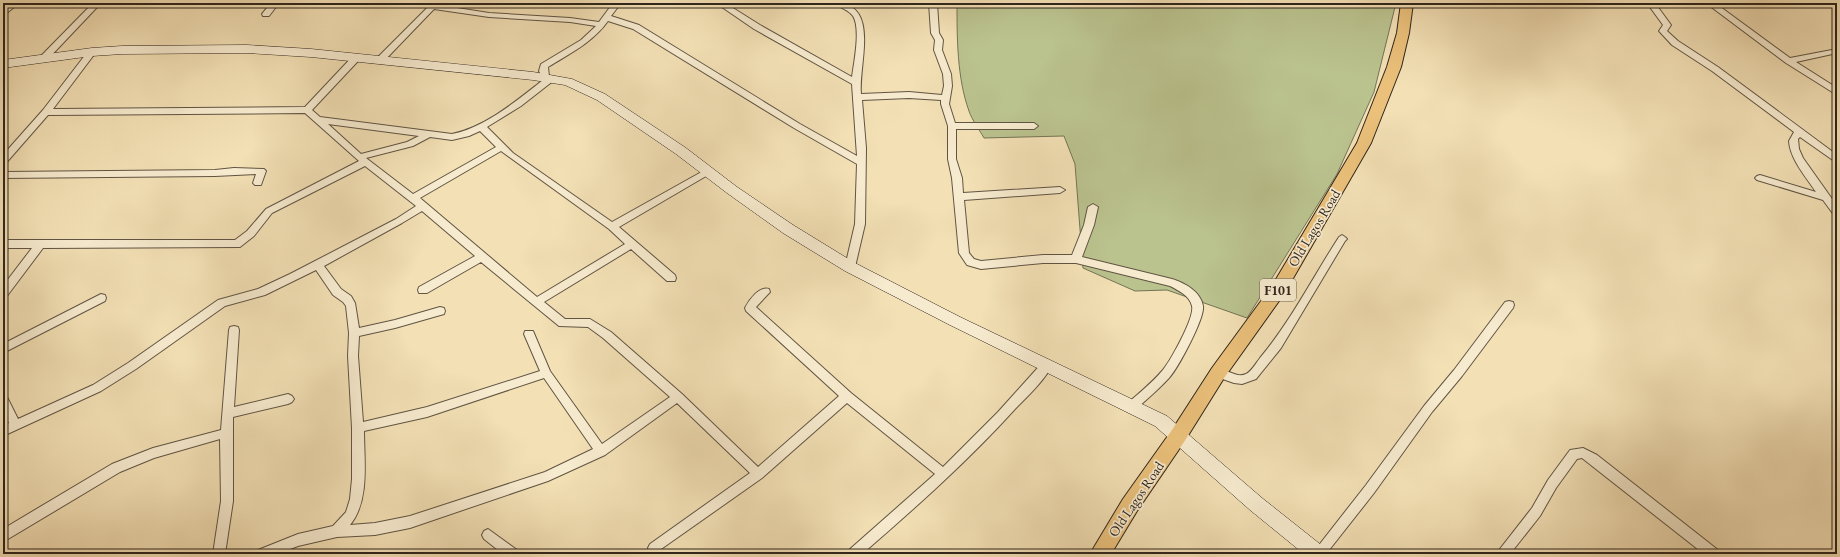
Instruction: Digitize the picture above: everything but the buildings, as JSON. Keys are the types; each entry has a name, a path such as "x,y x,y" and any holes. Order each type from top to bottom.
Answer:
{"main road":[{"name":"Old Lagos Road","path":"1100,554 1130,505 1178,436 1218,373 1278,290 1364,143 1392,74 1403,33 1407,3"}],"street":[{"path":"3,14 15,3"},
{"path":"44,58 97,3"},
{"path":"266,14 275,3"},
{"path":"548,79 543,71 544,66 584,42 602,26 617,3"},
{"path":"720,3 757,27 842,73 856,83"},
{"path":"839,3 854,14 860,23 860,44 856,73 862,163 860,224 850,267"},
{"path":"933,3 935,33 939,40 938,50 948,74 948,86 945,98 946,110 952,126 952,159 957,178 964,253 968,261 972,264 981,266 1043,259 1076,259 1172,282 1184,288 1192,296 1198,307 1195,320 1167,373 1132,406"},
{"path":"1651,3 1667,25 1663,31 1672,39 1715,69 1837,160"},
{"path":"1710,3 1788,61 1837,92"},
{"path":"1806,3 1837,4"},
{"path":"380,60 434,5 489,15 570,20 602,26"},
{"path":"608,18 630,24 655,38 797,126 862,163"},
{"path":"3,64 92,52 145,49 247,49 312,52 568,82 601,97 681,151 788,229 850,267 955,321 1161,421 1256,504 1318,554 1370,489 1428,409 1458,373 1509,304"},
{"path":"1788,61 1837,51"},
{"path":"3,161 46,112 92,52"},
{"path":"307,110 356,58"},
{"path":"842,73 856,73"},
{"path":"319,120 452,137 466,134 481,127 518,104 548,79"},
{"path":"858,98 909,95 945,98"},
{"path":"46,112 307,110 362,159 422,206 510,281 563,323 590,323 607,335 678,397 758,474"},
{"path":"952,126 1034,126"},
{"path":"481,127 510,155 612,227 670,278"},
{"path":"1799,132 1794,137 1793,144 1801,162 1837,214"},
{"path":"3,244 237,244 244,240 261,218 269,211 362,159 410,144 427,134"},
{"path":"412,198 502,147"},
{"path":"3,175 215,173 261,171 258,183"},
{"path":"612,227 708,172"},
{"path":"1760,178 1827,198"},
{"path":"959,197 1060,190"},
{"path":"3,431 97,388 132,366 222,303 261,292 318,265 380,229 399,221 422,206"},
{"path":"1076,259 1089,226 1093,207"},
{"path":"1218,373 1234,379 1242,380 1252,376 1277,345 1342,239"},
{"path":"3,293 40,244"},
{"path":"537,302 632,244"},
{"path":"423,290 482,257"},
{"path":"318,265 337,292 347,300 350,306 354,333 354,362 358,428 358,479 356,499 351,515 337,531"},
{"path":"765,292 752,304 750,308 847,396 942,473"},
{"path":"3,349 101,298"},
{"path":"354,333 395,324 440,311"},
{"path":"219,554 227,502 226,433 229,413 234,330"},
{"path":"529,334 546,373 601,451"},
{"path":"853,554 965,453 1022,395 1047,365"},
{"path":"358,428 427,412 546,373"},
{"path":"654,548 758,474 847,396"},
{"path":"268,553 298,540 337,531 376,529 410,522 548,476 601,451 678,397"},
{"path":"229,413 288,399"},
{"path":"3,400 15,425"},
{"path":"3,536 116,468 153,453 226,433"},
{"path":"1502,554 1536,512 1552,484 1574,454 1583,454 1593,458 1714,554"},
{"path":"488,535 513,554"}],"green space":[{"path":"957,3 1396,3 1374,92 1337,174 1247,318 1167,290 1135,291 1083,268 1075,164 1064,136 984,138 970,114 962,85 958,44"}]}
